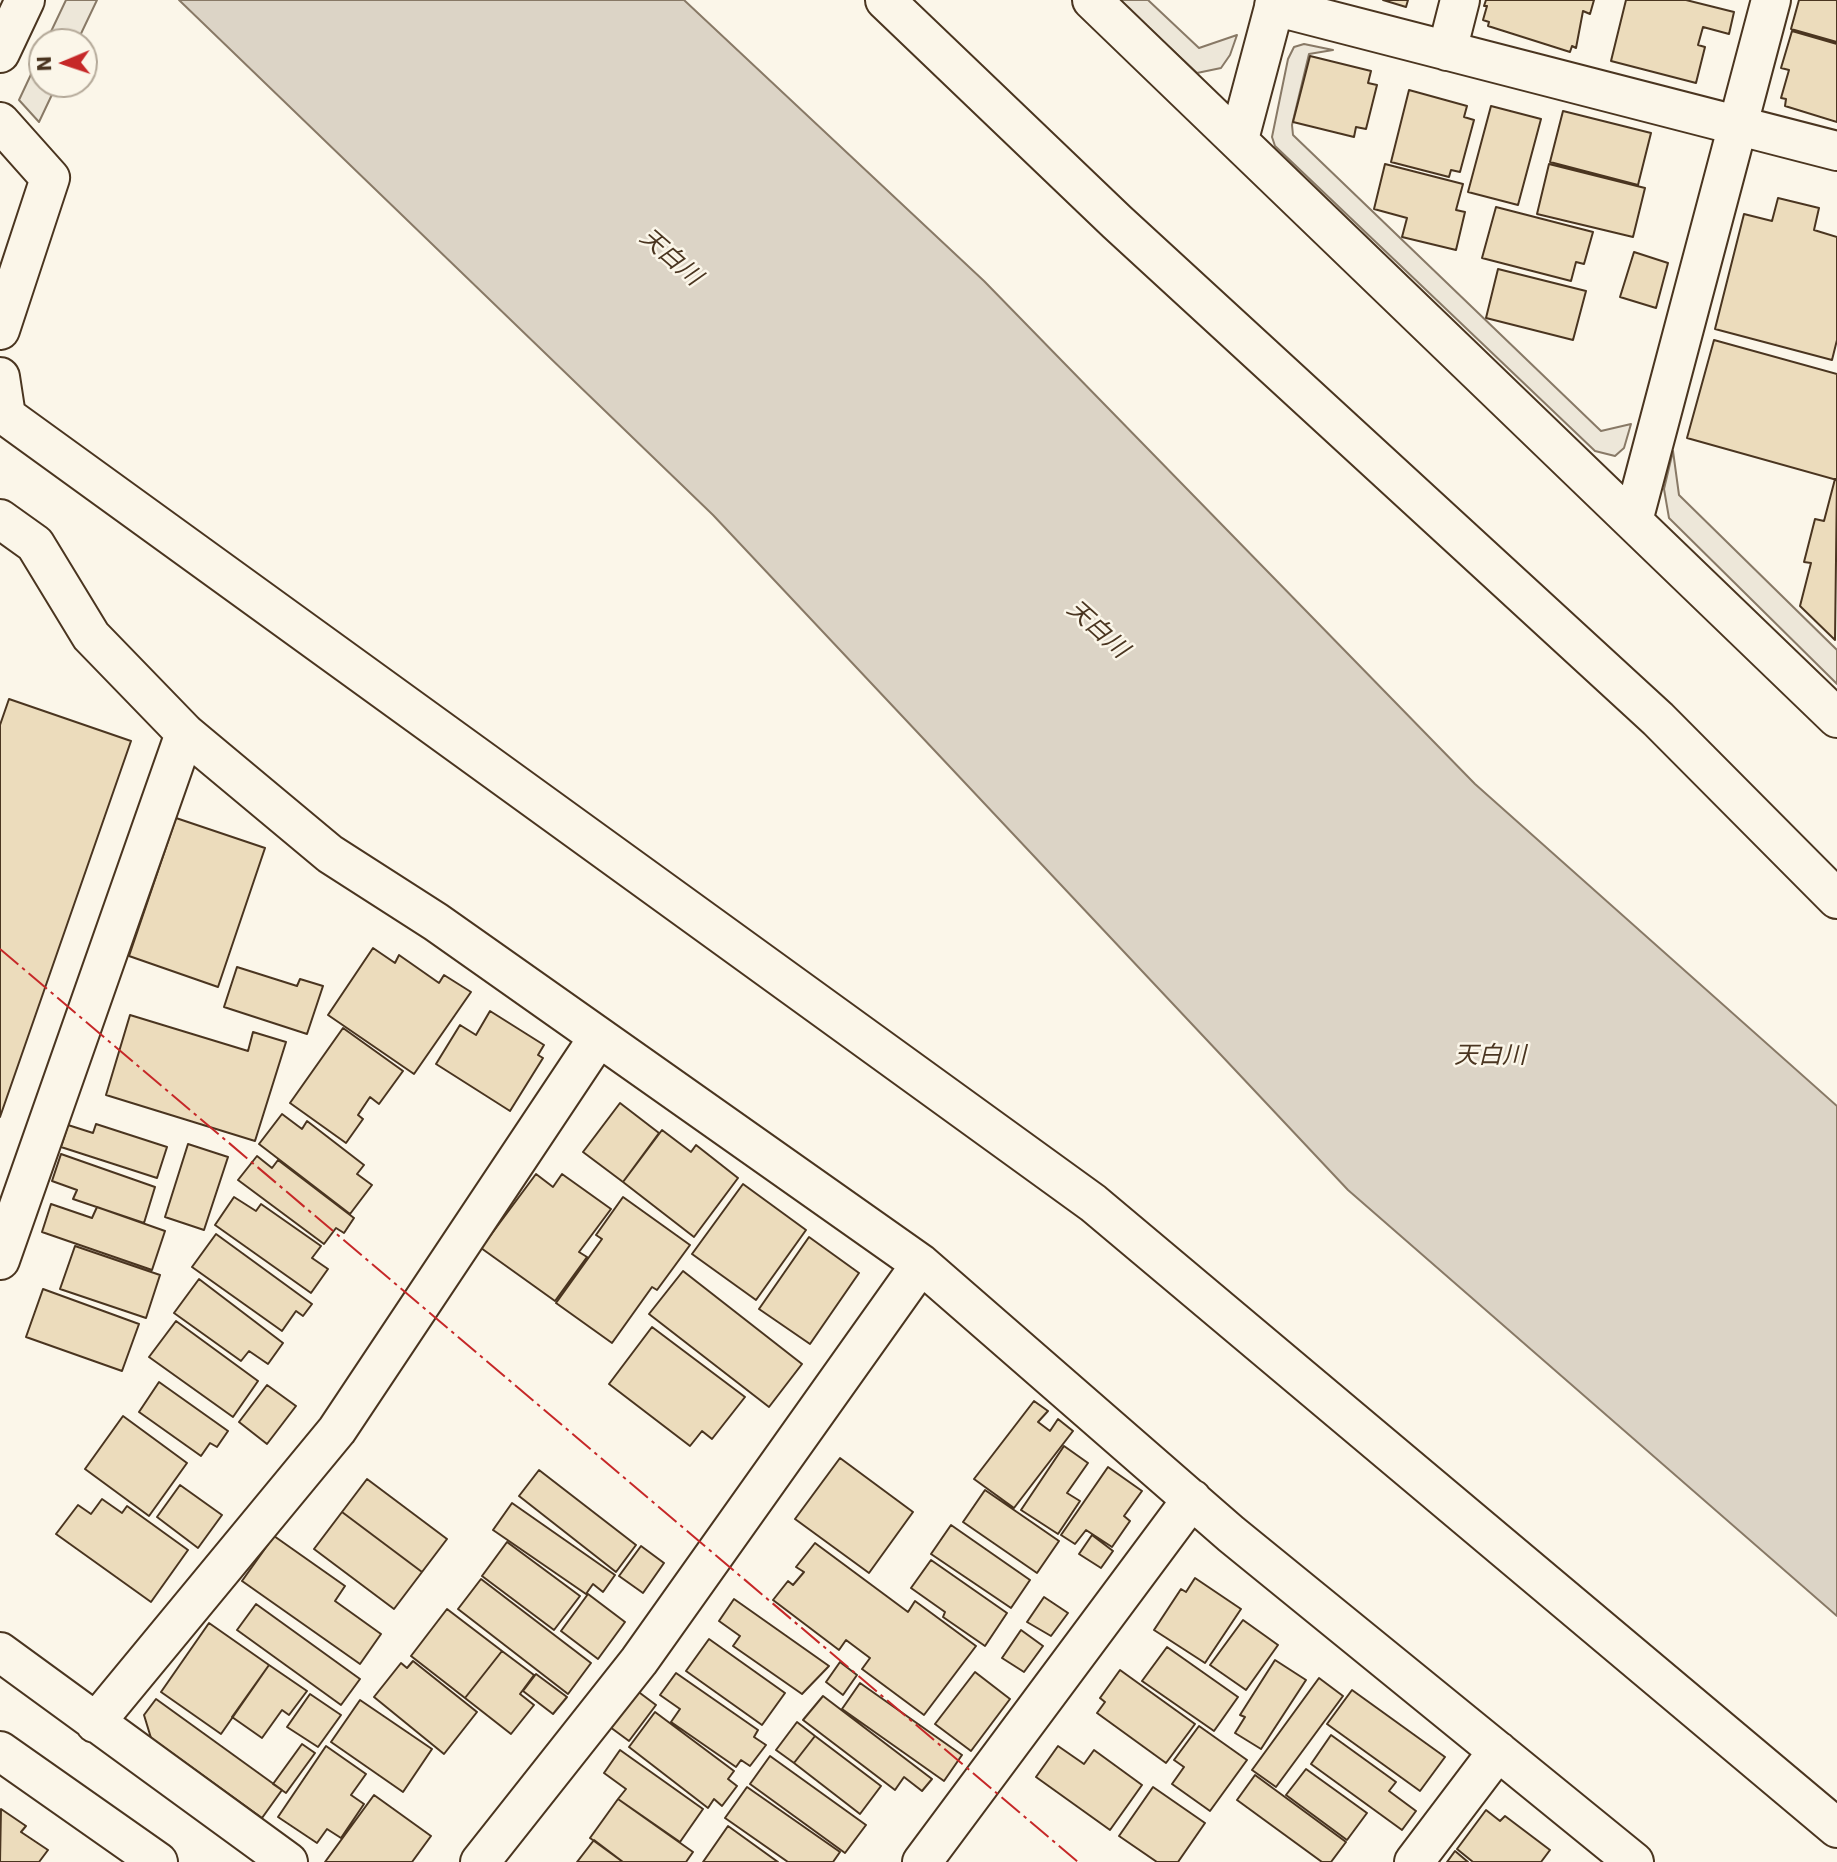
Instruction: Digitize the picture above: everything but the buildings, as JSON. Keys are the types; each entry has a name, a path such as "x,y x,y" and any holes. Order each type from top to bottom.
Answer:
{"street":[{"path":"0,53 25,0"},
{"path":"885,0 1117,222 1658,719 1837,899"},
{"path":"1092,0 1837,718"},
{"path":"1447,51 1460,0"},
{"path":"1633,521 1771,0"},
{"path":"1239,139 1275,3 1447,51 1837,151"},
{"path":"0,122 50,178 0,330"},
{"path":"0,377 6,416 1093,1203 1837,1829"},
{"path":"0,519 35,544 91,636 185,733 330,854 436,922 921,1264 1192,1499 1634,1862"},
{"path":"0,1260 185,733"},
{"path":"95,1723 337,1430 598,1038"},
{"path":"480,1862 639,1661 921,1264"},
{"path":"922,1862 1192,1499"},
{"path":"0,1652 288,1862"},
{"path":"0,1751 158,1862"},
{"path":"1414,1862 1498,1751"}],"shaded area":[{"path":"66,0 97,0 84,28 53,28"},
{"path":"1119,0 1148,0 1199,48 1237,35 1230,55 1221,68 1197,73"},
{"path":"1304,44 1333,50 1309,54 1292,125 1293,135 1601,431 1631,424 1624,448 1615,456 1595,451 1275,146 1272,137 1288,59 1294,47"},
{"path":"28,81 28,98 50,98 39,122 19,100"},
{"path":"1673,451 1679,495 1837,650 1837,684 1669,518 1664,489"}],"water":[{"name":"天白川","path":"179,0 684,0 984,281 1475,784 1837,1106 1837,1616 1348,1190 713,515"}],"power":[{"path":"0,949 1078,1862"}]}
